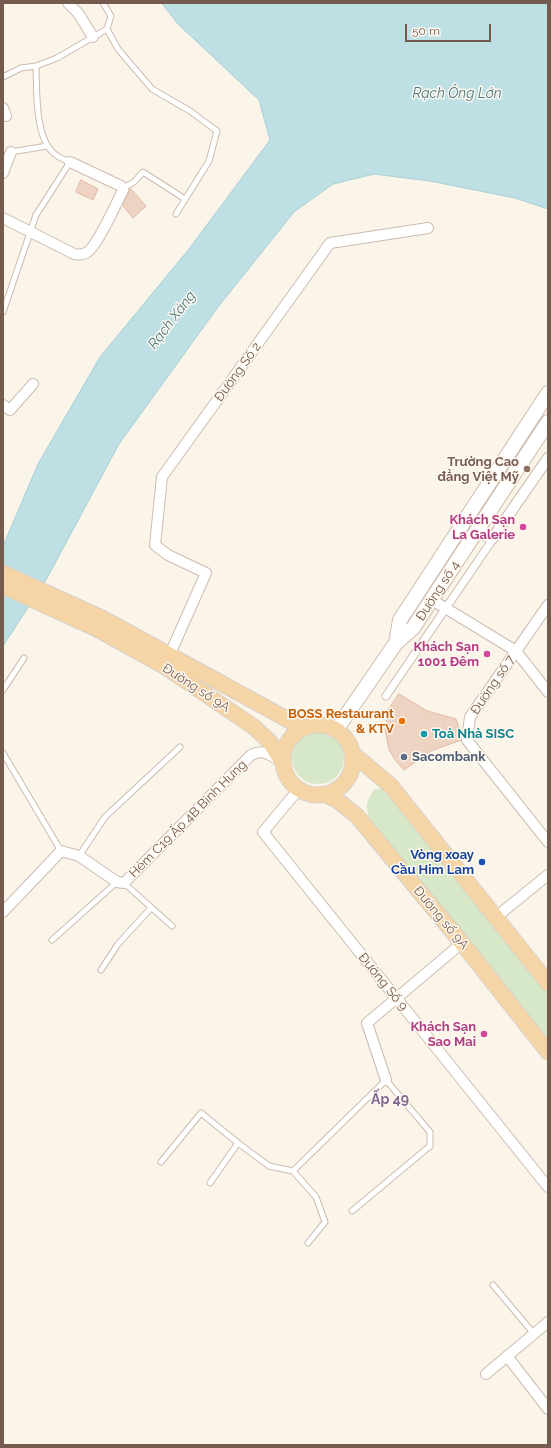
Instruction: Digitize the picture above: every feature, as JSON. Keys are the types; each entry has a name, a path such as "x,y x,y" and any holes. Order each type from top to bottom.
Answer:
{"main road":[{"name":"Đường số 4","path":"396,643 400,620 548,393"},
{"name":"Đường số 4","path":"336,730 396,643 413,628 548,422"},
{"path":"3,573 99,624"},
{"path":"3,586 99,624"},
{"name":"Đường số 9A","path":"99,624 170,654 303,728"},
{"name":"Đường số 9A","path":"99,624 254,727 270,742 283,763"},
{"path":"313,725 325,725 336,730 345,737 352,753 352,764 349,775 343,783 334,790 324,794 308,793 299,789 291,782 286,773 283,763 284,752 288,742 294,734 303,728 313,725"},
{"path":"352,753 390,786 548,983"},
{"name":"Đường số 9A","path":"324,794 337,800 356,816 462,943 548,1052"}],"street":[{"path":"68,3 78,13 93,37"},
{"path":"3,173 11,152"},
{"path":"3,218 74,254 81,255 87,253 96,242 124,190 123,188 70,162"},
{"name":"Đường Số 2","path":"170,654 206,573 168,555 155,545 162,477 330,243 428,228"},
{"path":"3,405 10,410 33,384"},
{"path":"477,531 492,539 548,458"},
{"path":"386,696 548,458"},
{"path":"432,600 516,652 548,692"},
{"name":"Đường số 7","path":"548,605 470,717 467,740 548,842"},
{"name":"Hẻm C19 Ấp 4B Bình Hưng","path":"61,852 79,856 120,882 251,755 259,751 267,753 283,763"},
{"name":"Đường Số 9","path":"299,789 263,832 548,1187"},
{"path":"3,912 61,852"},
{"path":"496,917 548,875"},
{"path":"386,1080 367,1024 462,943"},
{"path":"486,1374 548,1322"},
{"path":"507,1356 548,1409"}],"lane":[{"path":"3,77 21,68 36,66 58,58 107,29 111,16 103,3"},
{"path":"107,29 118,49 152,89 190,111 217,132 209,162 176,214"},
{"path":"3,312 36,215 70,162 55,155 47,146 38,118 36,66"},
{"path":"11,152 47,146"},
{"path":"123,188 134,182 143,172 185,199"},
{"path":"3,690 24,658"},
{"path":"79,856 105,818 180,747"},
{"path":"3,753 61,852"},
{"path":"52,940 120,882 172,926"},
{"path":"101,970 118,944 151,908"},
{"path":"294,1171 386,1080 430,1132 430,1146 352,1211"},
{"path":"161,1162 201,1113 269,1166 294,1171 316,1198 325,1222 308,1243"},
{"path":"210,1184 238,1143"},
{"path":"493,1285 534,1334"}],"green space":[{"path":"318,732 328,734 336,740 342,748 344,758 342,768 336,776 328,782 318,784 308,782 300,776 294,768 292,758 294,748 300,740 308,734"},
{"path":"381,788 387,792 548,994 548,1042 369,817 367,810 368,800 374,790"}],"water":[{"path":"162,3 548,3 548,209 515,198 430,181 374,174 333,184 294,212 218,307 119,444 47,578 3,646 3,546 38,464 100,357 189,249 270,140 259,100 178,24"}],"building":[{"path":"81,180 98,189 93,200 76,192"},
{"path":"131,189 146,206 133,218 123,206"},
{"name":"Toà Nhà SISC","path":"399,694 427,711 456,719 461,734 461,740 431,751 404,770 389,750 385,729 388,710"}],"place":[{"name":"Trường Cao đẳng Việt Mỹ","path":"527,469"},
{"name":"Khách Sạn La Galerie","path":"523,527"},
{"name":"Khách Sạn 1001 Đêm","path":"487,654"},
{"name":"BOSS Restaurant & KTV","path":"402,721"},
{"name":"Toà Nhà SISC","path":"424,734"},
{"name":"Sacombank","path":"404,757"},
{"name":"Vòng xoay Cầu Him Lam","path":"482,862"},
{"name":"Khách Sạn Sao Mai","path":"484,1034"}],"district":[{"name":"Ấp 49","path":"390,1100"}],"water label":[{"name":"Rạch Ông Lớn","path":"457,94"},
{"name":"Rạch Xáng","path":"172,320"}]}
